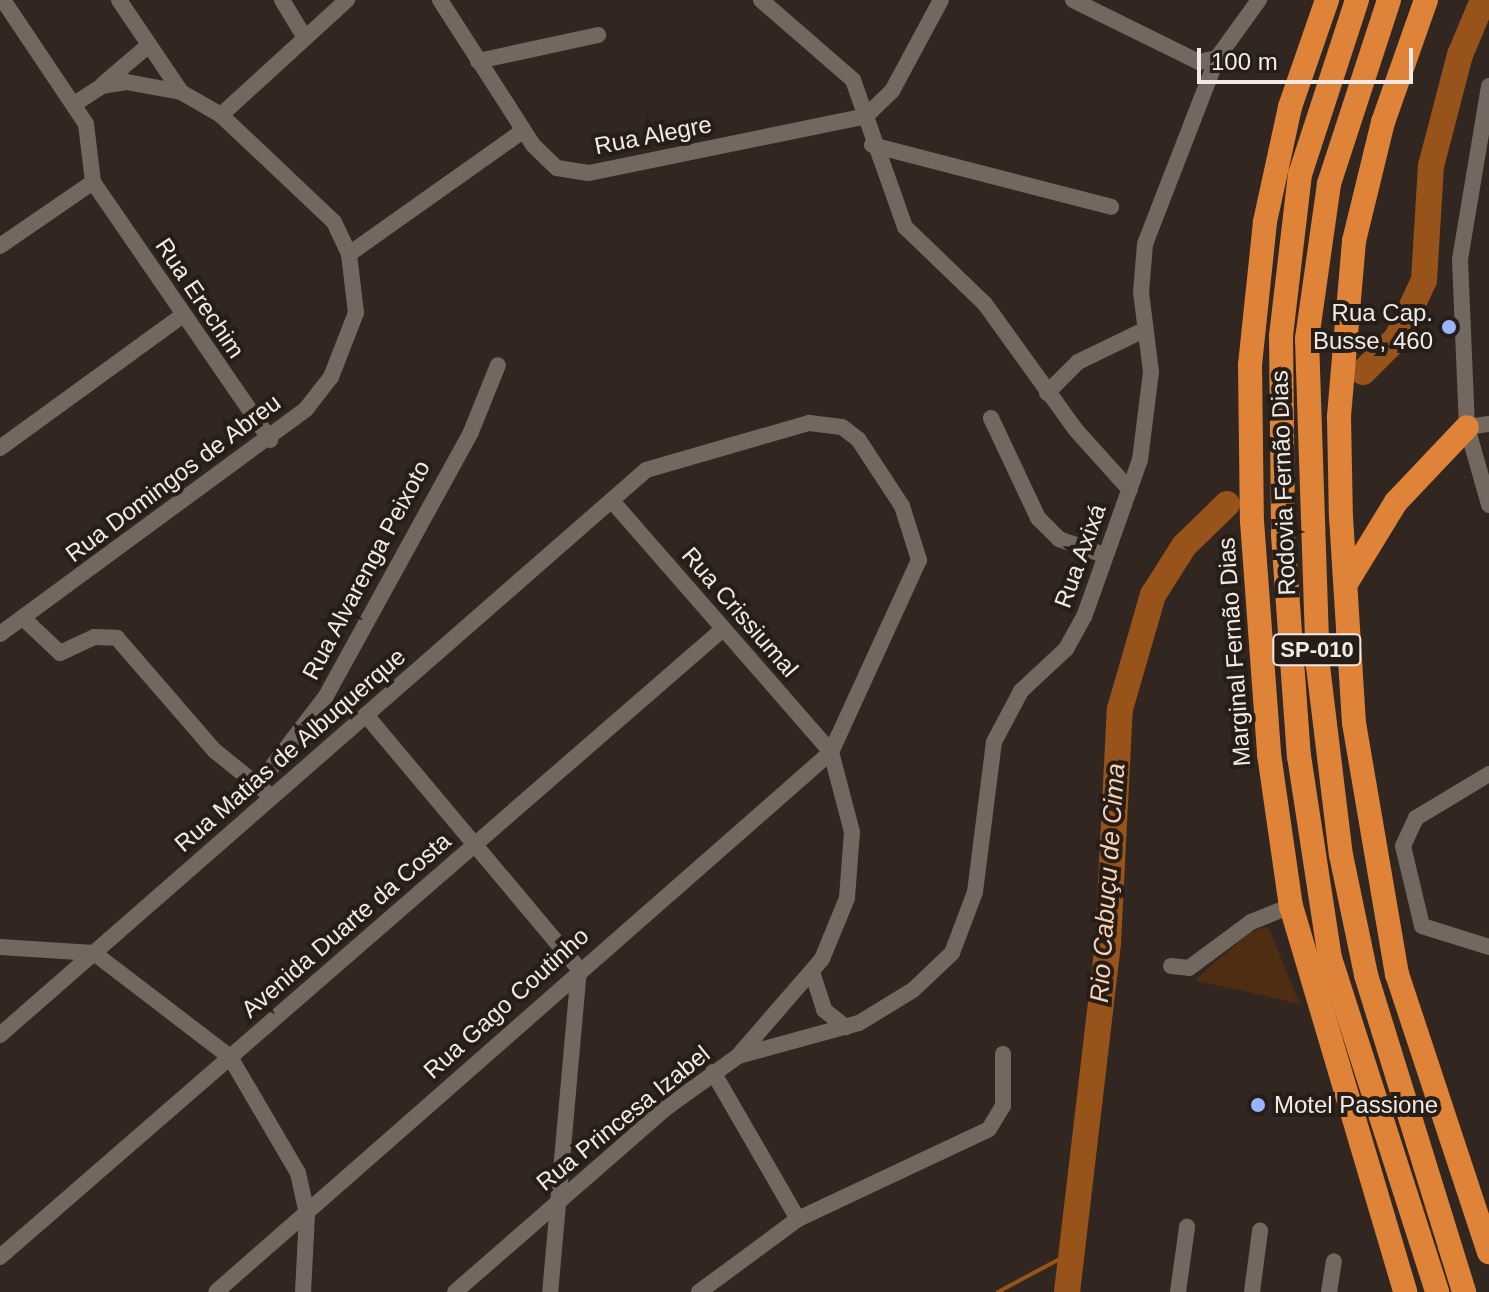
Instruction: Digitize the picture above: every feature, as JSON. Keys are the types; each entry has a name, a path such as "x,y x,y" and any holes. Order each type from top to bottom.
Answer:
{"highway":[{"name":"Marginal Fernão Dias","path":"1327,0 1290,107 1265,222 1250,365 1264,702 1291,906 1405,1292"},
{"name":"Rodovia Fernão Dias","path":"1357,0 1300,174 1281,336 1283,535 1299,756 1330,958 1437,1292"},
{"name":"Rodovia Fernão Dias","path":"1389,0 1329,184 1307,339 1318,666 1341,855 1366,975 1464,1292"},
{"name":"SP-010","path":"1426,0 1383,122 1349,278 1339,417 1346,585 1359,763 1397,974 1489,1252"},
{"path":"1346,585 1396,502 1478,425"}],"street":[{"path":"0,246 93,182 91,142 74,104 3,0"},
{"path":"119,0 181,92"},
{"path":"282,0 305,38"},
{"path":"221,115 347,0"},
{"name":"Rua Alegre","path":"440,0 523,131 557,168 589,173 866,116"},
{"path":"866,116 892,91 941,0"},
{"path":"1073,0 1188,61 1217,58"},
{"name":"Rua Axixá","path":"738,1056 846,1027 913,990 952,953 975,892 994,742 1021,691 1075,635 1130,490 1149,412 1141,268 1155,204 1217,58 1259,0"},
{"path":"767,1 853,80 872,145 905,227 985,304 1047,393 1130,490"},
{"path":"478,61 598,35"},
{"path":"74,104 102,86 149,45"},
{"path":"102,86 181,92 221,115 309,193 349,254 523,131"},
{"path":"1489,86 1460,260 1489,505"},
{"path":"872,145 1111,207"},
{"name":"Rua Erechim","path":"93,182 182,316 270,440"},
{"name":"Rua Domingos de Abreu","path":"0,634 270,440 331,377 350,338 356,287 349,254"},
{"path":"0,448 182,316"},
{"path":"1047,393 1078,362 1144,330"},
{"name":"Rua Alvarenga Peixoto","path":"264,791 326,696 471,432 498,365"},
{"path":"991,418 1038,518 1059,539 1104,555"},
{"name":"Rua Matias de Albuquerque","path":"0,1035 94,953 264,791 366,715 646,470 691,451 809,423 842,427 858,439 902,506 919,560 831,752"},
{"name":"Rua Crissiumal","path":"613,502 831,752"},
{"path":"23,618 60,653 94,637 117,638 215,751 264,791"},
{"name":"Avenida Duarte da Costa","path":"0,1257 723,629"},
{"path":"366,715 579,969 550,1292"},
{"name":"Rua Gago Coutinho","path":"216,1292 579,969 831,752"},
{"name":"Rua Princesa Izabel","path":"455,1292 713,1072 738,1056 812,972 843,917 851,871 848,806 831,752"},
{"path":"1489,774 1408,825 1405,869 1422,926 1489,947"},
{"path":"1171,966 1189,968 1251,922 1291,906"},
{"path":"0,947 94,953 230,1057 284,1140 307,1214 303,1292"},
{"path":"812,972 824,1010 846,1027"},
{"path":"699,1292 798,1219 989,1129 1003,1106 1003,1054"},
{"path":"713,1072 798,1219"},
{"path":"1178,1292 1187,1227"},
{"path":"1252,1292 1260,1231"},
{"path":"1329,1292 1334,1261"}],"shaded area":[{"path":"1268,927 1300,1004 1195,980 1250,932"}],"waterway":[{"name":"Rio Cabuçu de Cima","path":"1363,372 1397,338 1424,280 1431,166 1460,55 1483,0"},
{"name":"Rio Cabuçu de Cima","path":"1067,1292 1108,942 1120,709 1153,595 1184,546 1227,504"},
{"path":"998,1292 1067,1255"}],"place":[{"name":"Rua Cap. Busse, 460","path":"1449,327"},
{"name":"Motel Passione","path":"1258,1105"}]}
